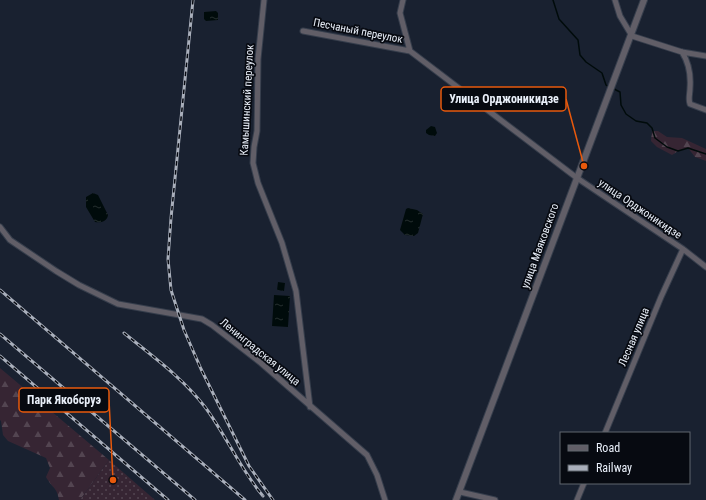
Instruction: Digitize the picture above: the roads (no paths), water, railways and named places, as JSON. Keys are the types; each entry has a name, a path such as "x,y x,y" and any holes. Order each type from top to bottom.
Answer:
{"street":[{"name":"Камышинский переулок","path":"264,0 258,59 257,131 253,163 258,183 282,243 296,291 310,407"},
{"path":"403,0 400,13 410,51"},
{"path":"614,0 620,16 632,36 682,52 706,56"},
{"name":"улица Маяковского","path":"456,500 576,178 632,36 644,0"},
{"name":"Песчаный переулок","path":"302,31 410,51"},
{"name":"улица Орджоникидзе","path":"410,51 576,178 683,249 706,267"},
{"path":"682,52 690,69 690,104 706,110"},
{"name":"Ленинградская улица","path":"0,227 10,240 56,271 79,285 118,304 202,320 219,330 367,455 377,474 385,500"},
{"name":"Лесная улица","path":"605,432 683,249"},
{"path":"577,500 584,484"},
{"path":"460,492 495,500"}],"water":[{"path":"216,11 218,13 218,20 206,21 204,19 204,12"},
{"path":"431,126 435,127 437,133 435,136 426,133 426,130"},
{"path":"93,193 98,195 108,215 103,222 95,222 86,207 86,197"},
{"path":"406,209 417,210 423,214 418,233 414,236 405,235 400,230"},
{"path":"278,282 285,283 284,291 277,290"},
{"path":"274,295 290,296 288,327 272,326"}],"waterway":[{"path":"553,0 559,19 578,40 580,55 586,62 602,73 606,85 609,87"},
{"path":"612,88 620,92 621,105 626,114 636,121 647,123 652,128 655,138 667,147 678,151 688,148 706,154"}],"railway":[{"path":"193,0 171,218 168,259 171,290 184,330 201,369 249,466 273,500"},
{"path":"0,290 245,500"},
{"path":"124,333 167,368 196,396 213,418 247,475 263,496"},
{"path":"0,334 195,500"},
{"path":"0,356 168,500"}],"place":[{"name":"Улица Орджоникидзе","path":"584,166"},
{"name":"Парк Якобсруэ","path":"113,480"}]}
